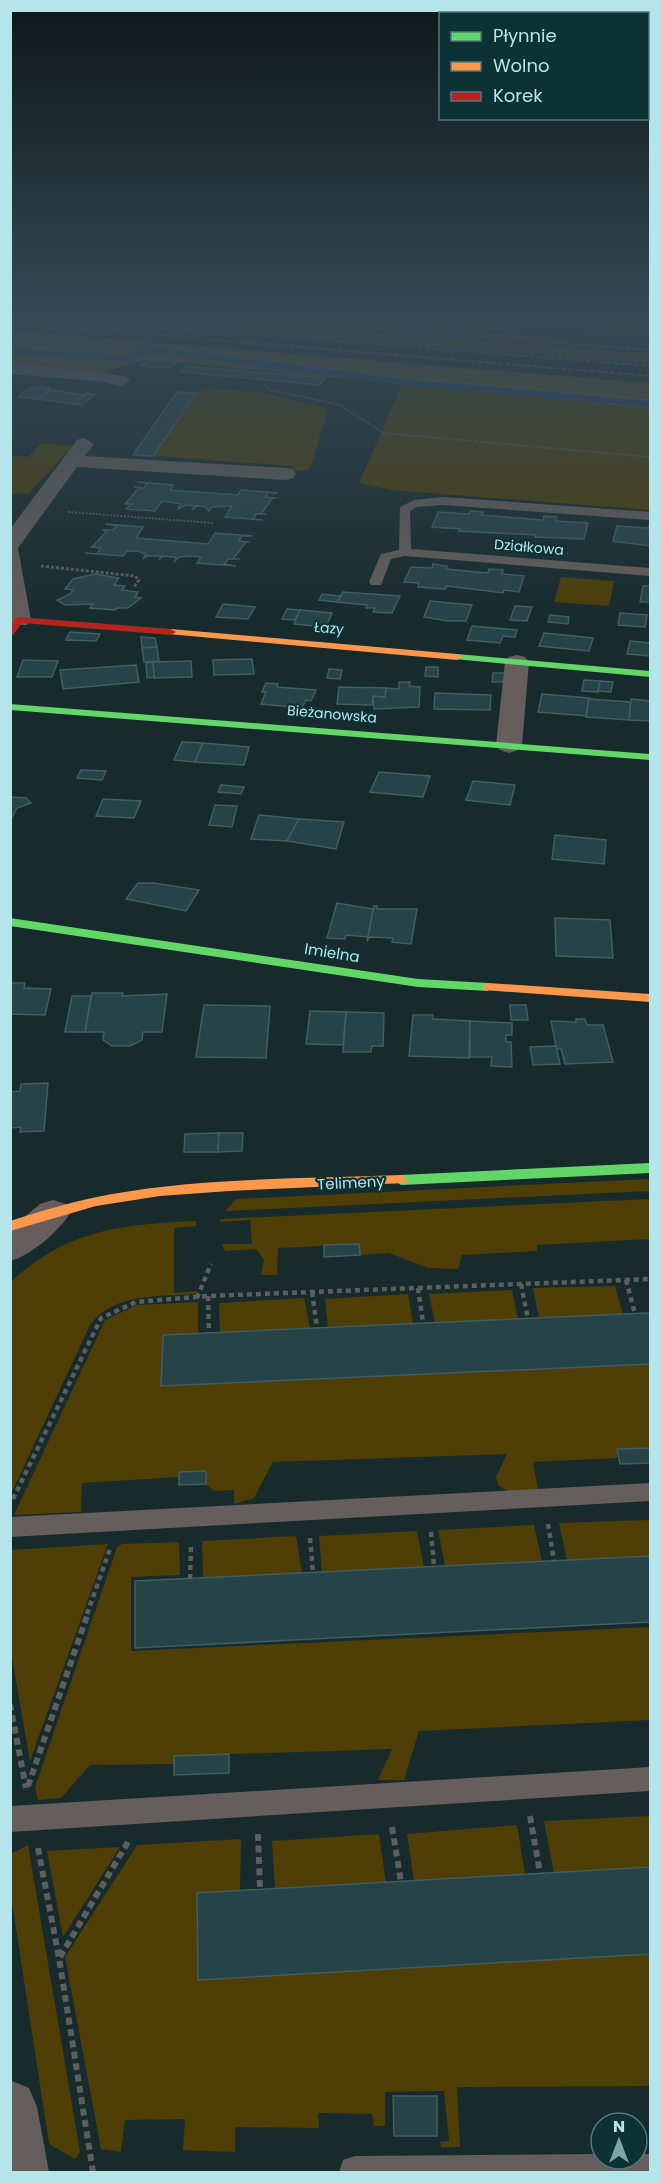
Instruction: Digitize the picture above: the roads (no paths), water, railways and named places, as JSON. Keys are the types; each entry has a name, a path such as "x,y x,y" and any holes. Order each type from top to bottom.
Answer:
{"street":[{"path":"10,544 86,440"},
{"path":"72,460 286,474"},
{"path":"10,552 15,626"},
{"name":"Łazy","path":"15,626 163,630 651,674"},
{"path":"509,745 518,662"},
{"name":"Bieżanowska","path":"10,707 651,757"},
{"name":"Imielna","path":"10,922 418,983 651,998"},
{"name":"Telimeny","path":"10,1226 53,1212 125,1196 651,1168"},
{"name":"Telimeny","path":"10,1249 53,1212"},
{"path":"10,2107 21,2172"}],"lane":[{"path":"376,582 386,557 405,552 404,510 414,504 430,500 651,516"},
{"name":"Działkowa","path":"405,552 651,572"},
{"path":"10,1527 651,1492"},
{"path":"22,1809 651,1779"},
{"path":"355,2172 651,2170"}]}
